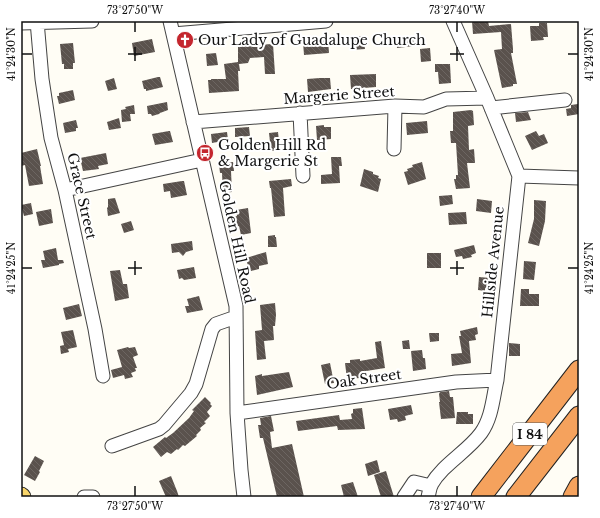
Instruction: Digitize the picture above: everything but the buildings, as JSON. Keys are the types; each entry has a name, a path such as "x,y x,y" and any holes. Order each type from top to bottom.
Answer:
{"highway":[{"name":"I 84","path":"481,497 579,370"},
{"name":"I 84","path":"516,497 579,416"},
{"path":"573,497 579,486"}],"street":[{"path":"21,23 92,21"},
{"name":"Golden Hill Road","path":"170,21 236,306 237,413 244,497"},
{"path":"173,34 326,21"},
{"name":"Hillside Avenue","path":"430,491 442,472 469,447 482,432 491,412 497,380 519,176 453,21"},
{"name":"Grace Street","path":"37,22 42,79 51,138 65,190 104,376"},
{"name":"Margerie Street","path":"193,122 395,106 424,107 446,99 489,103 565,100"},
{"path":"394,149 395,106"},
{"path":"300,113 303,176"},
{"path":"65,190 202,160"},
{"path":"519,176 579,178"},
{"path":"112,446 159,429 164,425 191,393 196,384 212,329 216,324 236,317"},
{"name":"Oak Street","path":"237,413 456,382 497,380"},
{"path":"404,497 414,482 430,491"},
{"path":"84,497 93,497"}],"place":[{"name":"Our Lady of Guadalupe Church","path":"185,40"},
{"name":"Golden Hill Rd & Margerie St","path":"205,153"}]}
